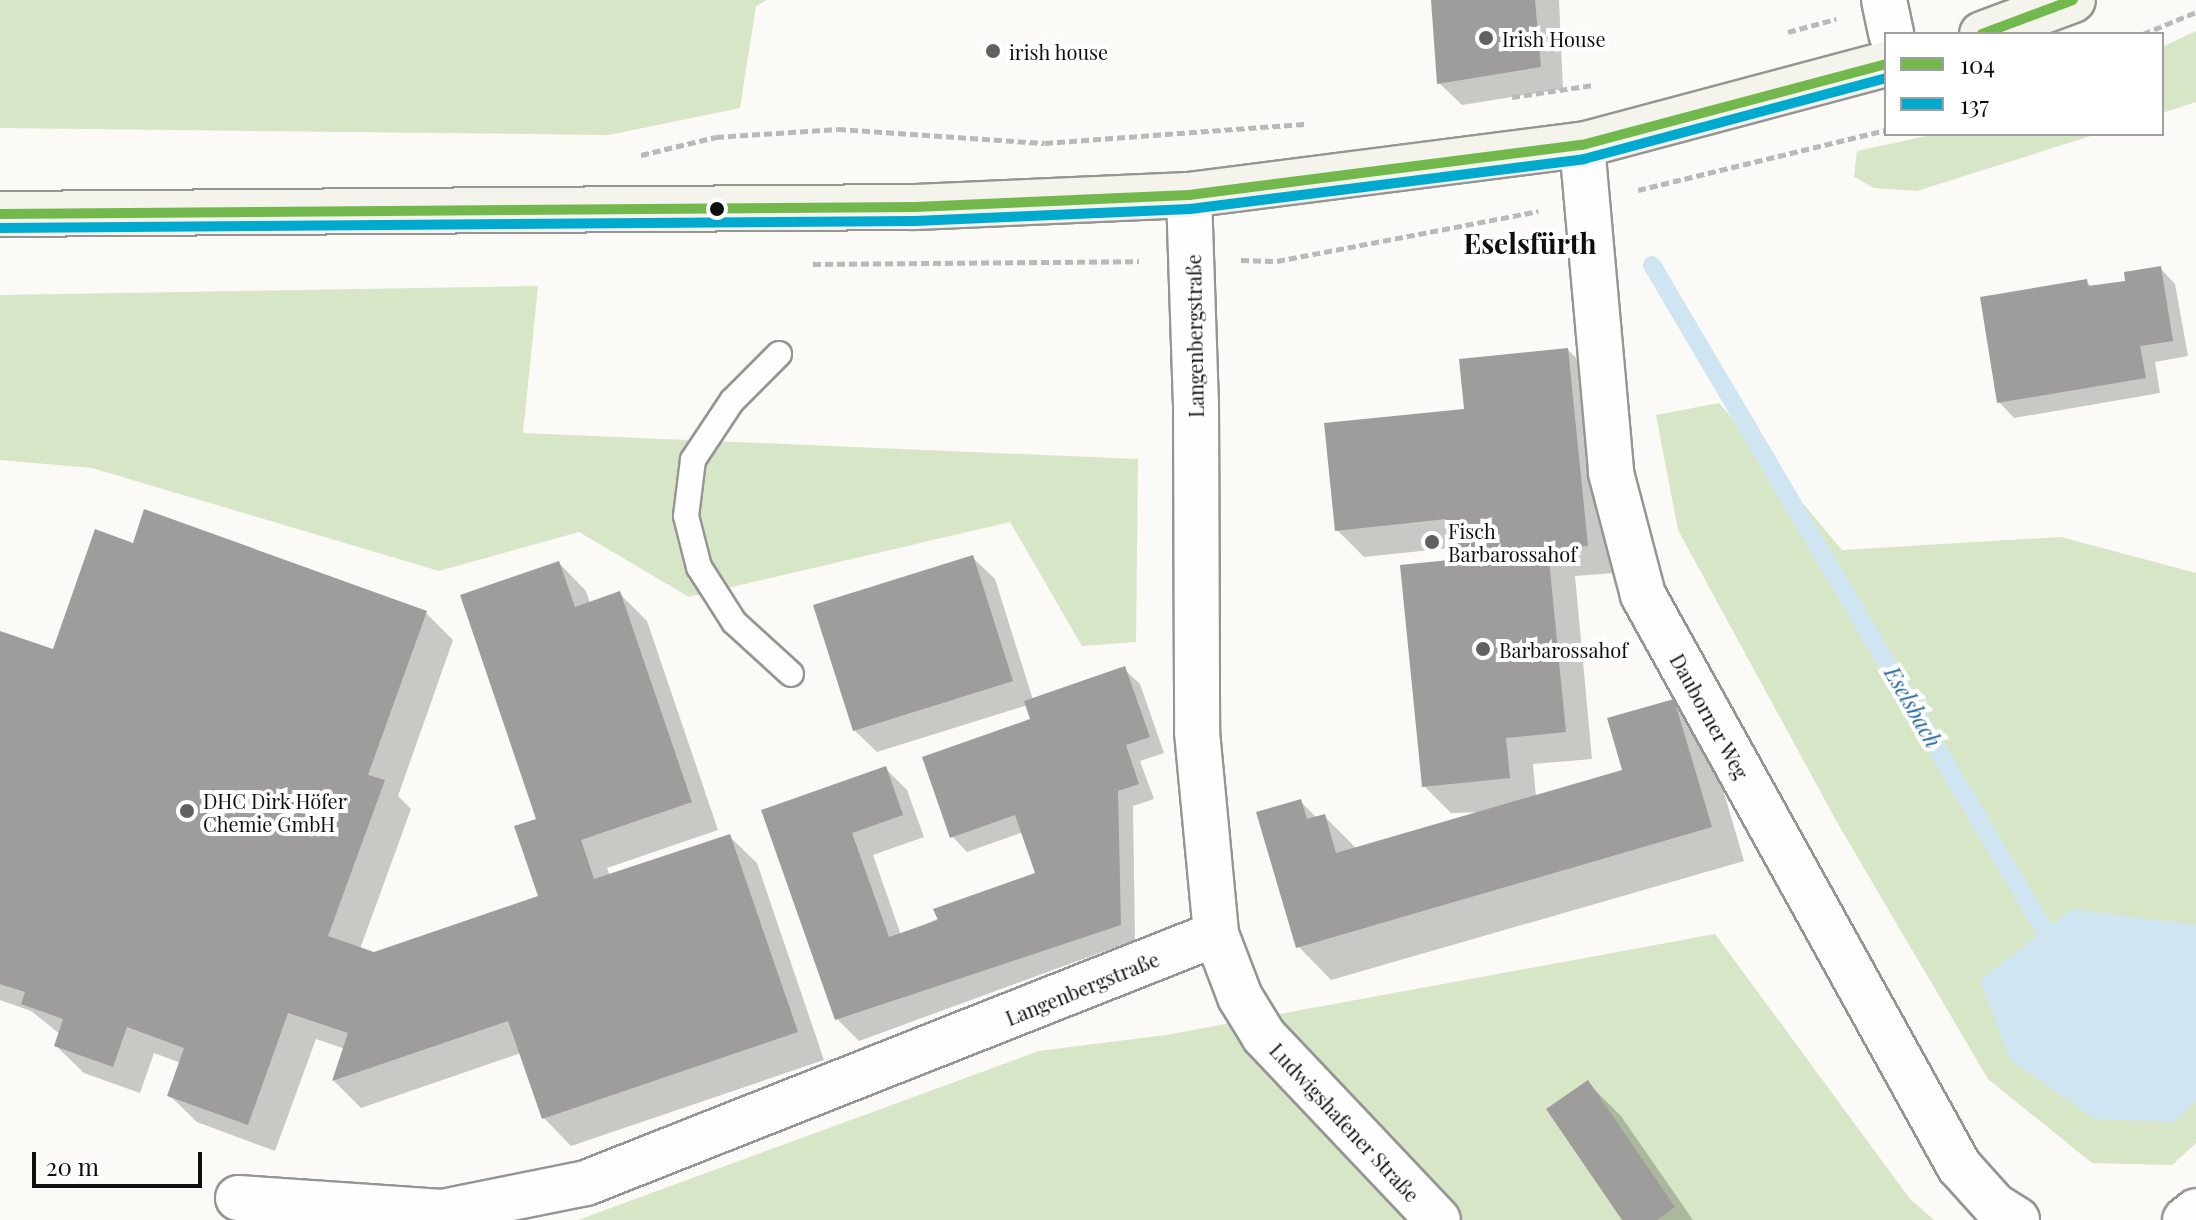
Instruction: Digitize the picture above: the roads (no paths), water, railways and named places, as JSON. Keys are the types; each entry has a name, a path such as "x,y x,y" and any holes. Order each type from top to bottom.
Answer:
{"main road":[{"path":"1987,32 2073,0"},
{"path":"0,214 947,207 1189,195 1582,145 1884,65"}],"street":[{"name":"Dauborner Weg","path":"1582,145 1611,473 1643,595 1959,1166 1995,1206 2017,1220"},
{"name":"Langenbergstraße","path":"238,1198 442,1212 586,1183 1216,934 1197,732 1196,387 1189,195"},
{"name":"Ludwigshafener Straße","path":"1216,934 1240,997 1264,1036 1438,1220"},
{"path":"2185,1220 2196,1211"}],"lane":[{"path":"779,354 732,401 693,460 686,516 699,567 734,622 791,674"}],"water":[{"path":"2072,909 2196,925 2196,1102 2173,1122 2095,1119 2010,1059 1980,980"}],"waterway":[{"name":"Eselsbach","path":"1652,265 2056,950"}],"place":[{"name":"Irish House","path":"1486,38"},
{"name":"irish house","path":"993,51"},
{"name":"Fisch Barbarossahof","path":"1432,542"},
{"name":"Barbarossahof","path":"1483,649"},
{"name":"DHC Dirk Höfer Chemie GmbH","path":"187,811"}],"district":[{"name":"Eselsfürth","path":"1530,243"}]}
